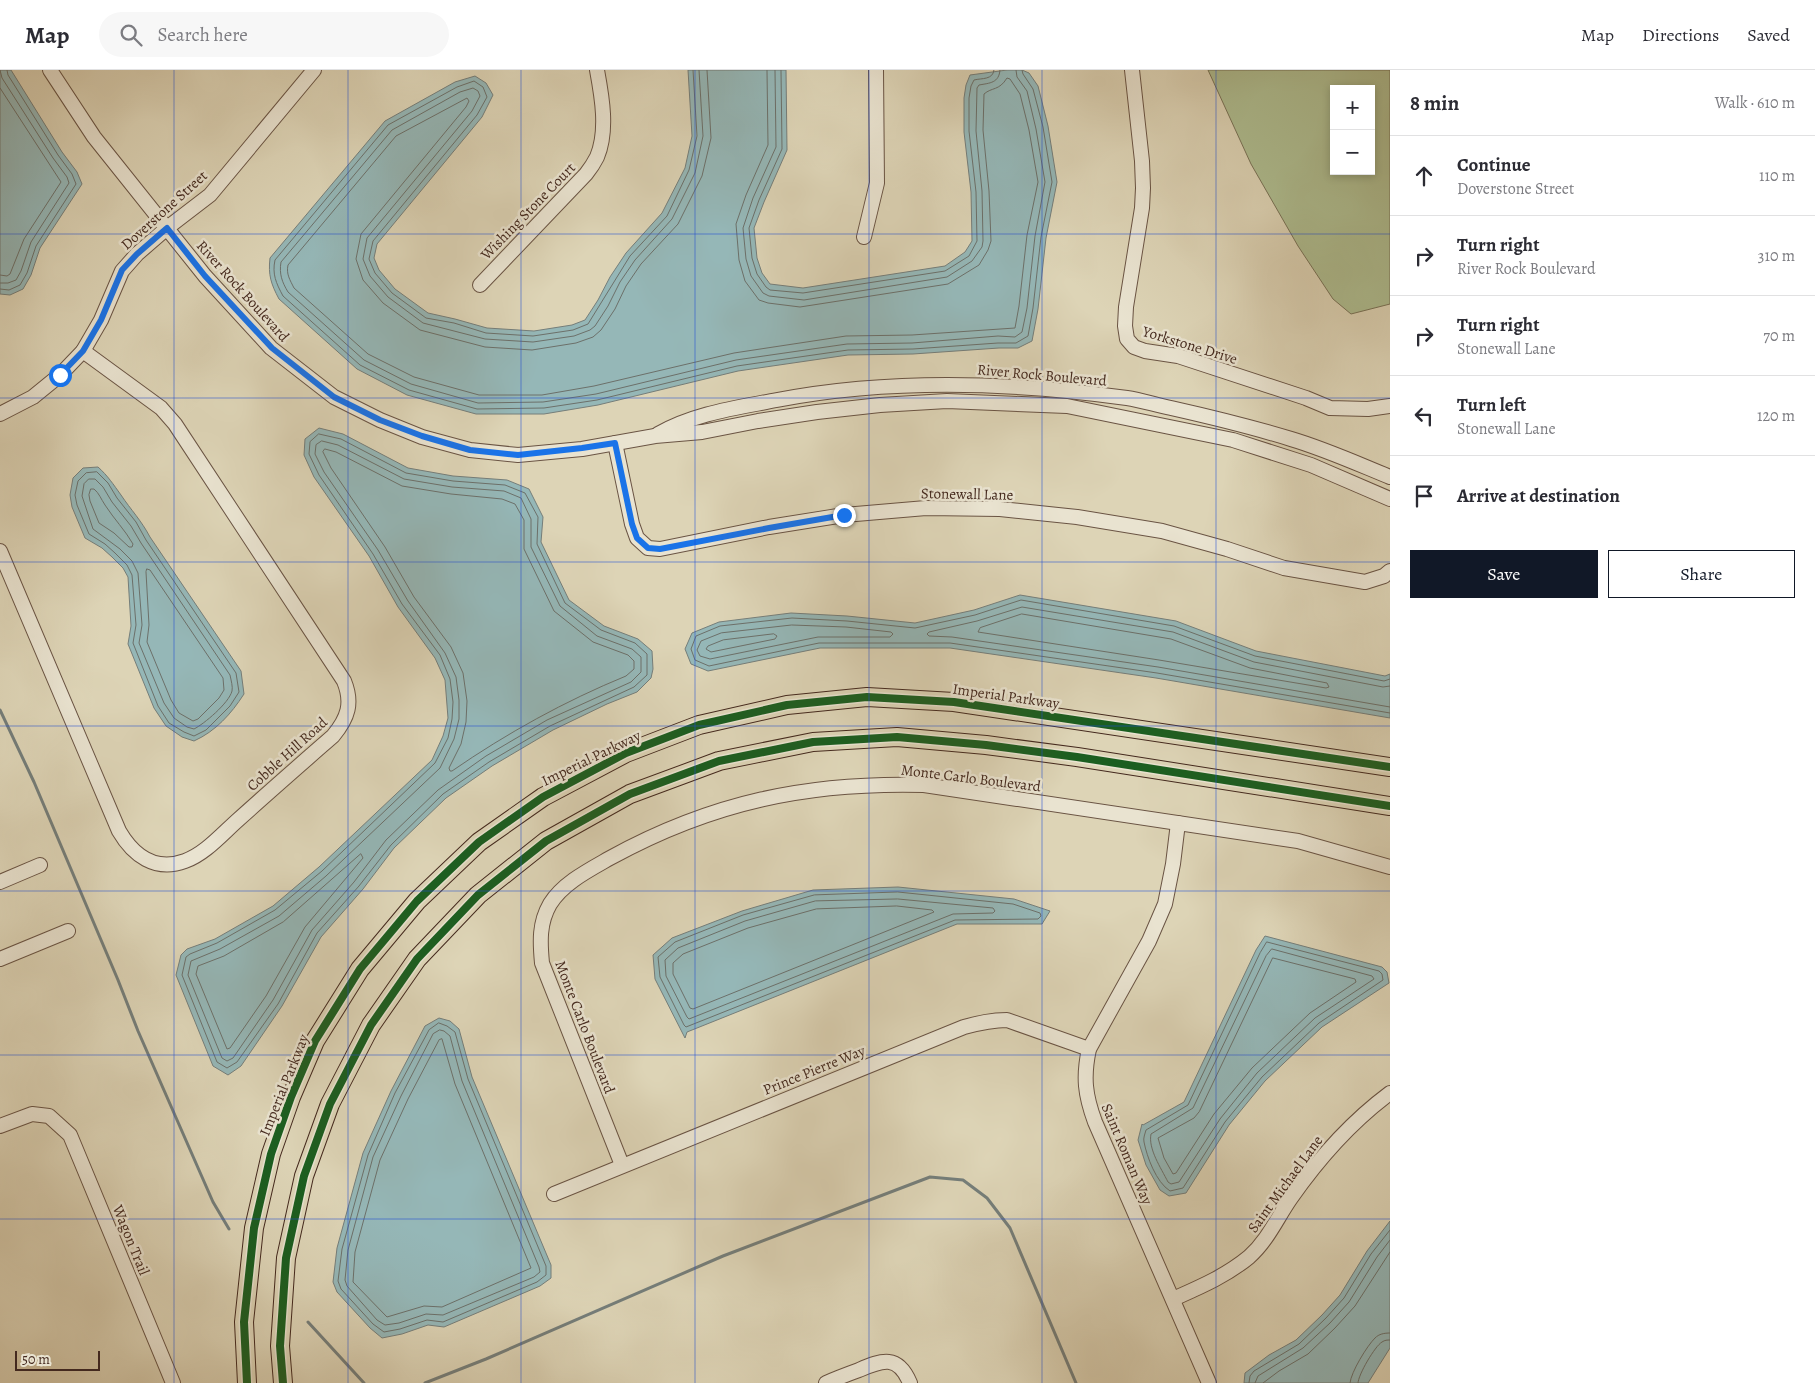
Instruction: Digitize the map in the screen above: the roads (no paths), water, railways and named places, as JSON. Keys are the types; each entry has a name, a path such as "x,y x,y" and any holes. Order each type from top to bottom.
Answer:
{"main road":[{"name":"Imperial Parkway","path":"247,1383 244,1322 254,1228 271,1154 291,1097 315,1041 360,969 416,901 479,842 543,797 626,753 699,725 788,705 866,697 954,702 1390,767"},
{"path":"283,1383 280,1346 286,1258 304,1176 330,1104 370,1025 417,959 478,895 546,841 630,794 719,761 812,742 897,737 986,745 1077,757 1390,806"}],"street":[{"name":"River Rock Boulevard","path":"50,70 94,137 205,276 272,348 334,397 380,420 422,436 470,450 518,455 582,448 655,436 702,432 817,412 880,405 947,401 1066,406 1232,440 1311,465 1390,499"},
{"name":"Doverstone Street","path":"0,414 33,397 60,375 83,351 101,320 122,270 167,228 210,195 314,70"},
{"name":"Wishing Stone Court","path":"480,285 586,174 597,158 602,140 602,99 597,70"},
{"path":"864,237 878,184 876,70"},
{"name":"Yorkstone Drive","path":"1132,70 1142,161 1142,208 1126,307 1125,326 1127,339 1134,347 1145,351 1178,356 1306,398 1330,408 1368,410 1390,406"},
{"name":"Cobble Hill Road","path":"0,551 118,831 133,851 152,862 174,864 185,861 209,845 333,736 341,727 347,715 348,692 344,681 175,424 161,408 83,351"},
{"name":"River Rock Boulevard","path":"655,436 677,423 694,418 794,397 884,387 984,384 1046,388 1128,398 1215,417 1293,439 1390,477"},
{"name":"Stonewall Lane","path":"615,443 632,524 637,538 648,548 660,549 844,515 926,508 1000,509 1077,516 1162,531 1227,549 1284,568 1364,582 1384,576 1390,571"},
{"name":"Monte Carlo Boulevard","path":"622,1165 542,963 541,929 545,914 551,903 565,887 593,867 632,846 694,818 730,807 796,792 856,786 924,785 1310,843 1390,867"},
{"name":"Saint Roman Way","path":"1178,823 1173,864 1165,904 1148,941 1089,1049 1085,1081 1088,1102 1209,1383"},
{"path":"0,882 40,865"},
{"path":"0,959 68,931"},
{"name":"Prince Pierre Way","path":"554,1194 980,1022 1007,1020 1089,1049"},
{"name":"Saint Michael Lane","path":"1173,1299 1213,1282 1250,1256 1268,1237 1290,1200 1315,1165 1346,1130 1390,1094"},
{"name":"Wagon Trail","path":"0,1126 32,1114 49,1116 70,1135 173,1383"},
{"path":"826,1383 880,1361 895,1363 908,1377 910,1383"}],"water":[{"path":"0,70 11,70 62,152 77,172 82,184 40,248 31,275 23,289 10,295 0,294"},
{"path":"688,70 786,70 787,150 754,228 757,258 762,273 770,284 803,288 945,266 965,252 972,241 971,192 964,132 966,85 970,75 1007,70 1022,70 1029,73 1038,86 1048,126 1057,182 1046,238 1038,309 1032,341 1018,348 913,354 848,355 738,371 598,405 544,414 476,414 407,395 357,369 279,299 271,279 269,269 270,258 385,121 455,82 475,76 486,83 493,95 482,117 377,244 374,258 379,270 395,289 428,313 487,328 534,331 572,325 585,320 626,253 662,213 685,168 692,136"},
{"path":"319,428 343,434 408,468 453,476 507,480 529,489 543,517 541,542 569,600 604,626 638,639 652,651 653,669 651,678 637,692 553,730 492,766 446,798 394,848 363,889 321,937 282,1006 241,1066 228,1075 213,1066 176,975 181,955 187,949 215,939 273,906 319,867 432,760 443,736 448,718 445,680 435,658 398,607 369,556 314,477 304,455 305,439"},
{"path":"98,467 140,520 241,671 244,694 222,721 194,741 182,737 166,726 154,708 128,644 131,626 128,577 123,568 112,557 102,548 85,538 72,507 70,495 73,478 83,468"},
{"path":"1020,595 1176,621 1256,651 1385,676 1390,674 1390,718 1156,678 950,648 820,648 708,671 691,664 685,649 692,633 719,622 791,613 847,616 915,623 974,610"},
{"path":"898,887 1014,899 1050,911 1042,924 957,924 687,1032 685,1038 655,979 653,955 672,938 742,911 813,890"},
{"path":"1265,936 1382,967 1387,972 1389,983 1322,1027 1265,1081 1229,1125 1186,1193 1169,1196 1160,1190 1146,1165 1138,1140 1142,1124 1184,1102 1256,950"},
{"path":"439,1018 450,1021 459,1029 472,1077 551,1265 551,1278 540,1286 444,1327 428,1325 402,1334 382,1338 370,1328 337,1292 333,1282 337,1248 363,1153 391,1091 425,1026"},
{"path":"1390,1221 1390,1348 1368,1383 1244,1383 1245,1373 1269,1355 1296,1340 1322,1315 1340,1295 1367,1251"}],"waterway":[{"path":"0,710 34,782 138,1031 213,1202 229,1229"},
{"path":"425,1383 486,1359 723,1256 930,1177 963,1180 987,1198 1010,1228 1076,1383"},
{"path":"308,1322 364,1383"}]}
